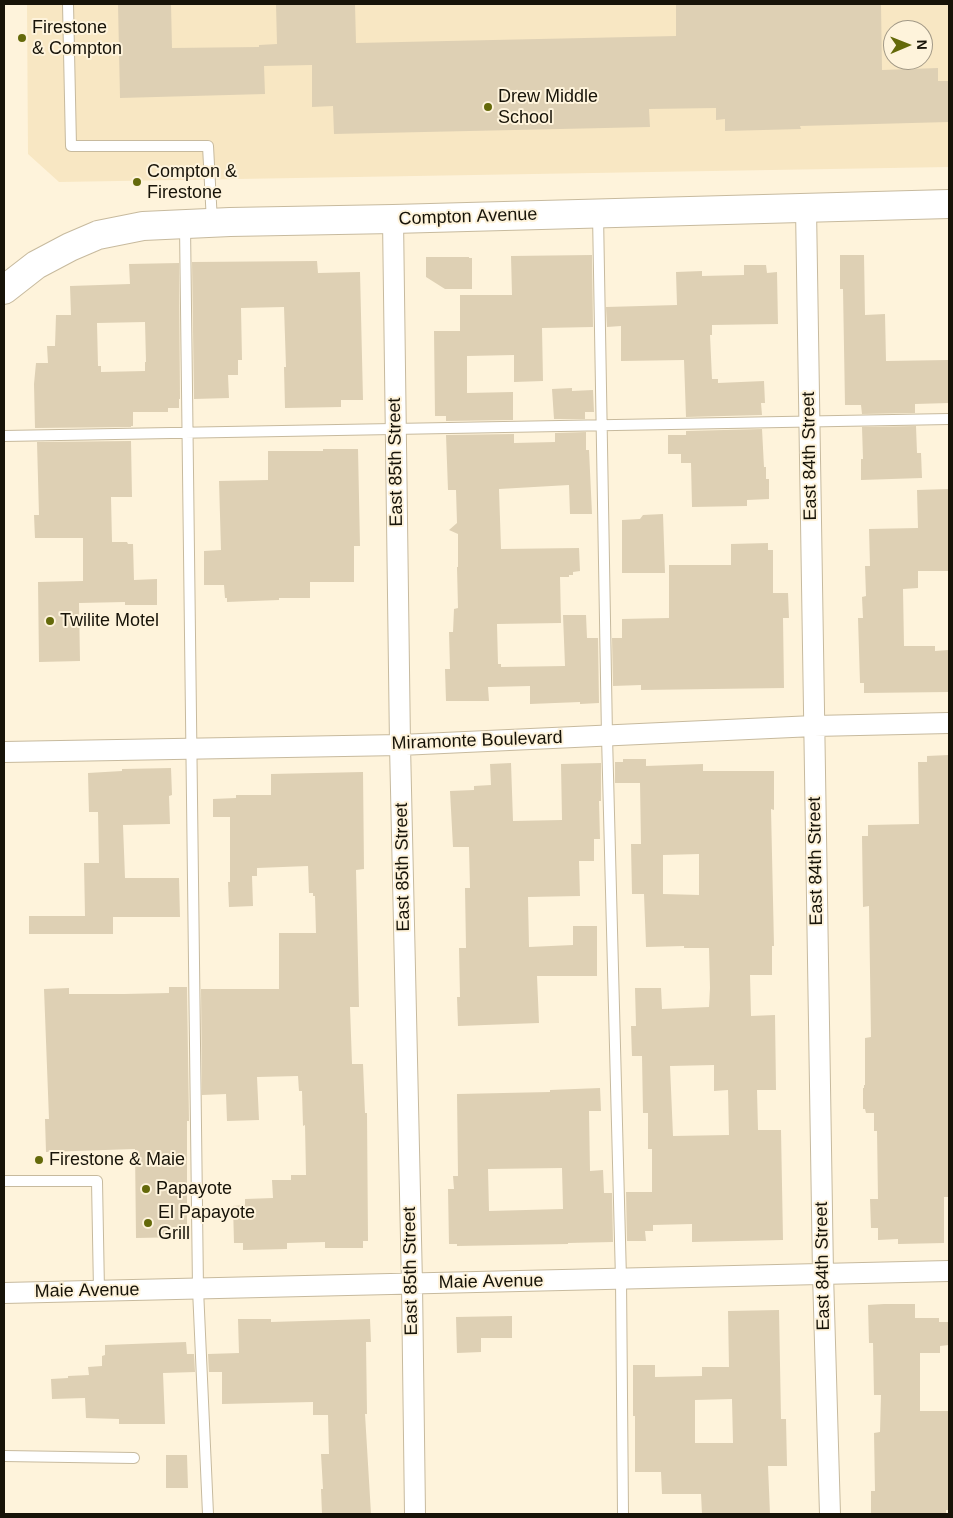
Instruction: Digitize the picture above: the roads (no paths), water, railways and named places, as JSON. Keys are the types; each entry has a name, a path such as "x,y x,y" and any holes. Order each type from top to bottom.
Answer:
{"main road":[{"name":"Compton Avenue","path":"4,290 36,264 70,247 98,235 143,226 212,222 949,204"}],"street":[{"name":"East 84th Street","path":"806,208 823,1274 830,1514"},
{"name":"East 85th Street","path":"393,219 400,745 415,1514"},
{"name":"Miramonte Boulevard","path":"4,752 400,745 814,726 949,723"},
{"name":"Maie Avenue","path":"4,1293 949,1271"}],"lane":[{"path":"68,4 72,146 208,146 212,222"},
{"path":"598,213 607,736 621,1279 623,1514"},
{"path":"185,224 198,1289 208,1514"},
{"path":"4,436 949,419"},
{"path":"4,1180 98,1181 99,1291"},
{"path":"4,1456 134,1458"}],"place":[{"name":"Firestone & Compton","path":"22,38"},
{"name":"Drew Middle School","path":"488,107"},
{"name":"Compton & Firestone","path":"137,182"},
{"name":"Twilite Motel","path":"50,621"},
{"name":"Firestone & Maie","path":"39,1160"},
{"name":"Papayote","path":"146,1189"},
{"name":"El Papayote Grill","path":"148,1223"}]}
